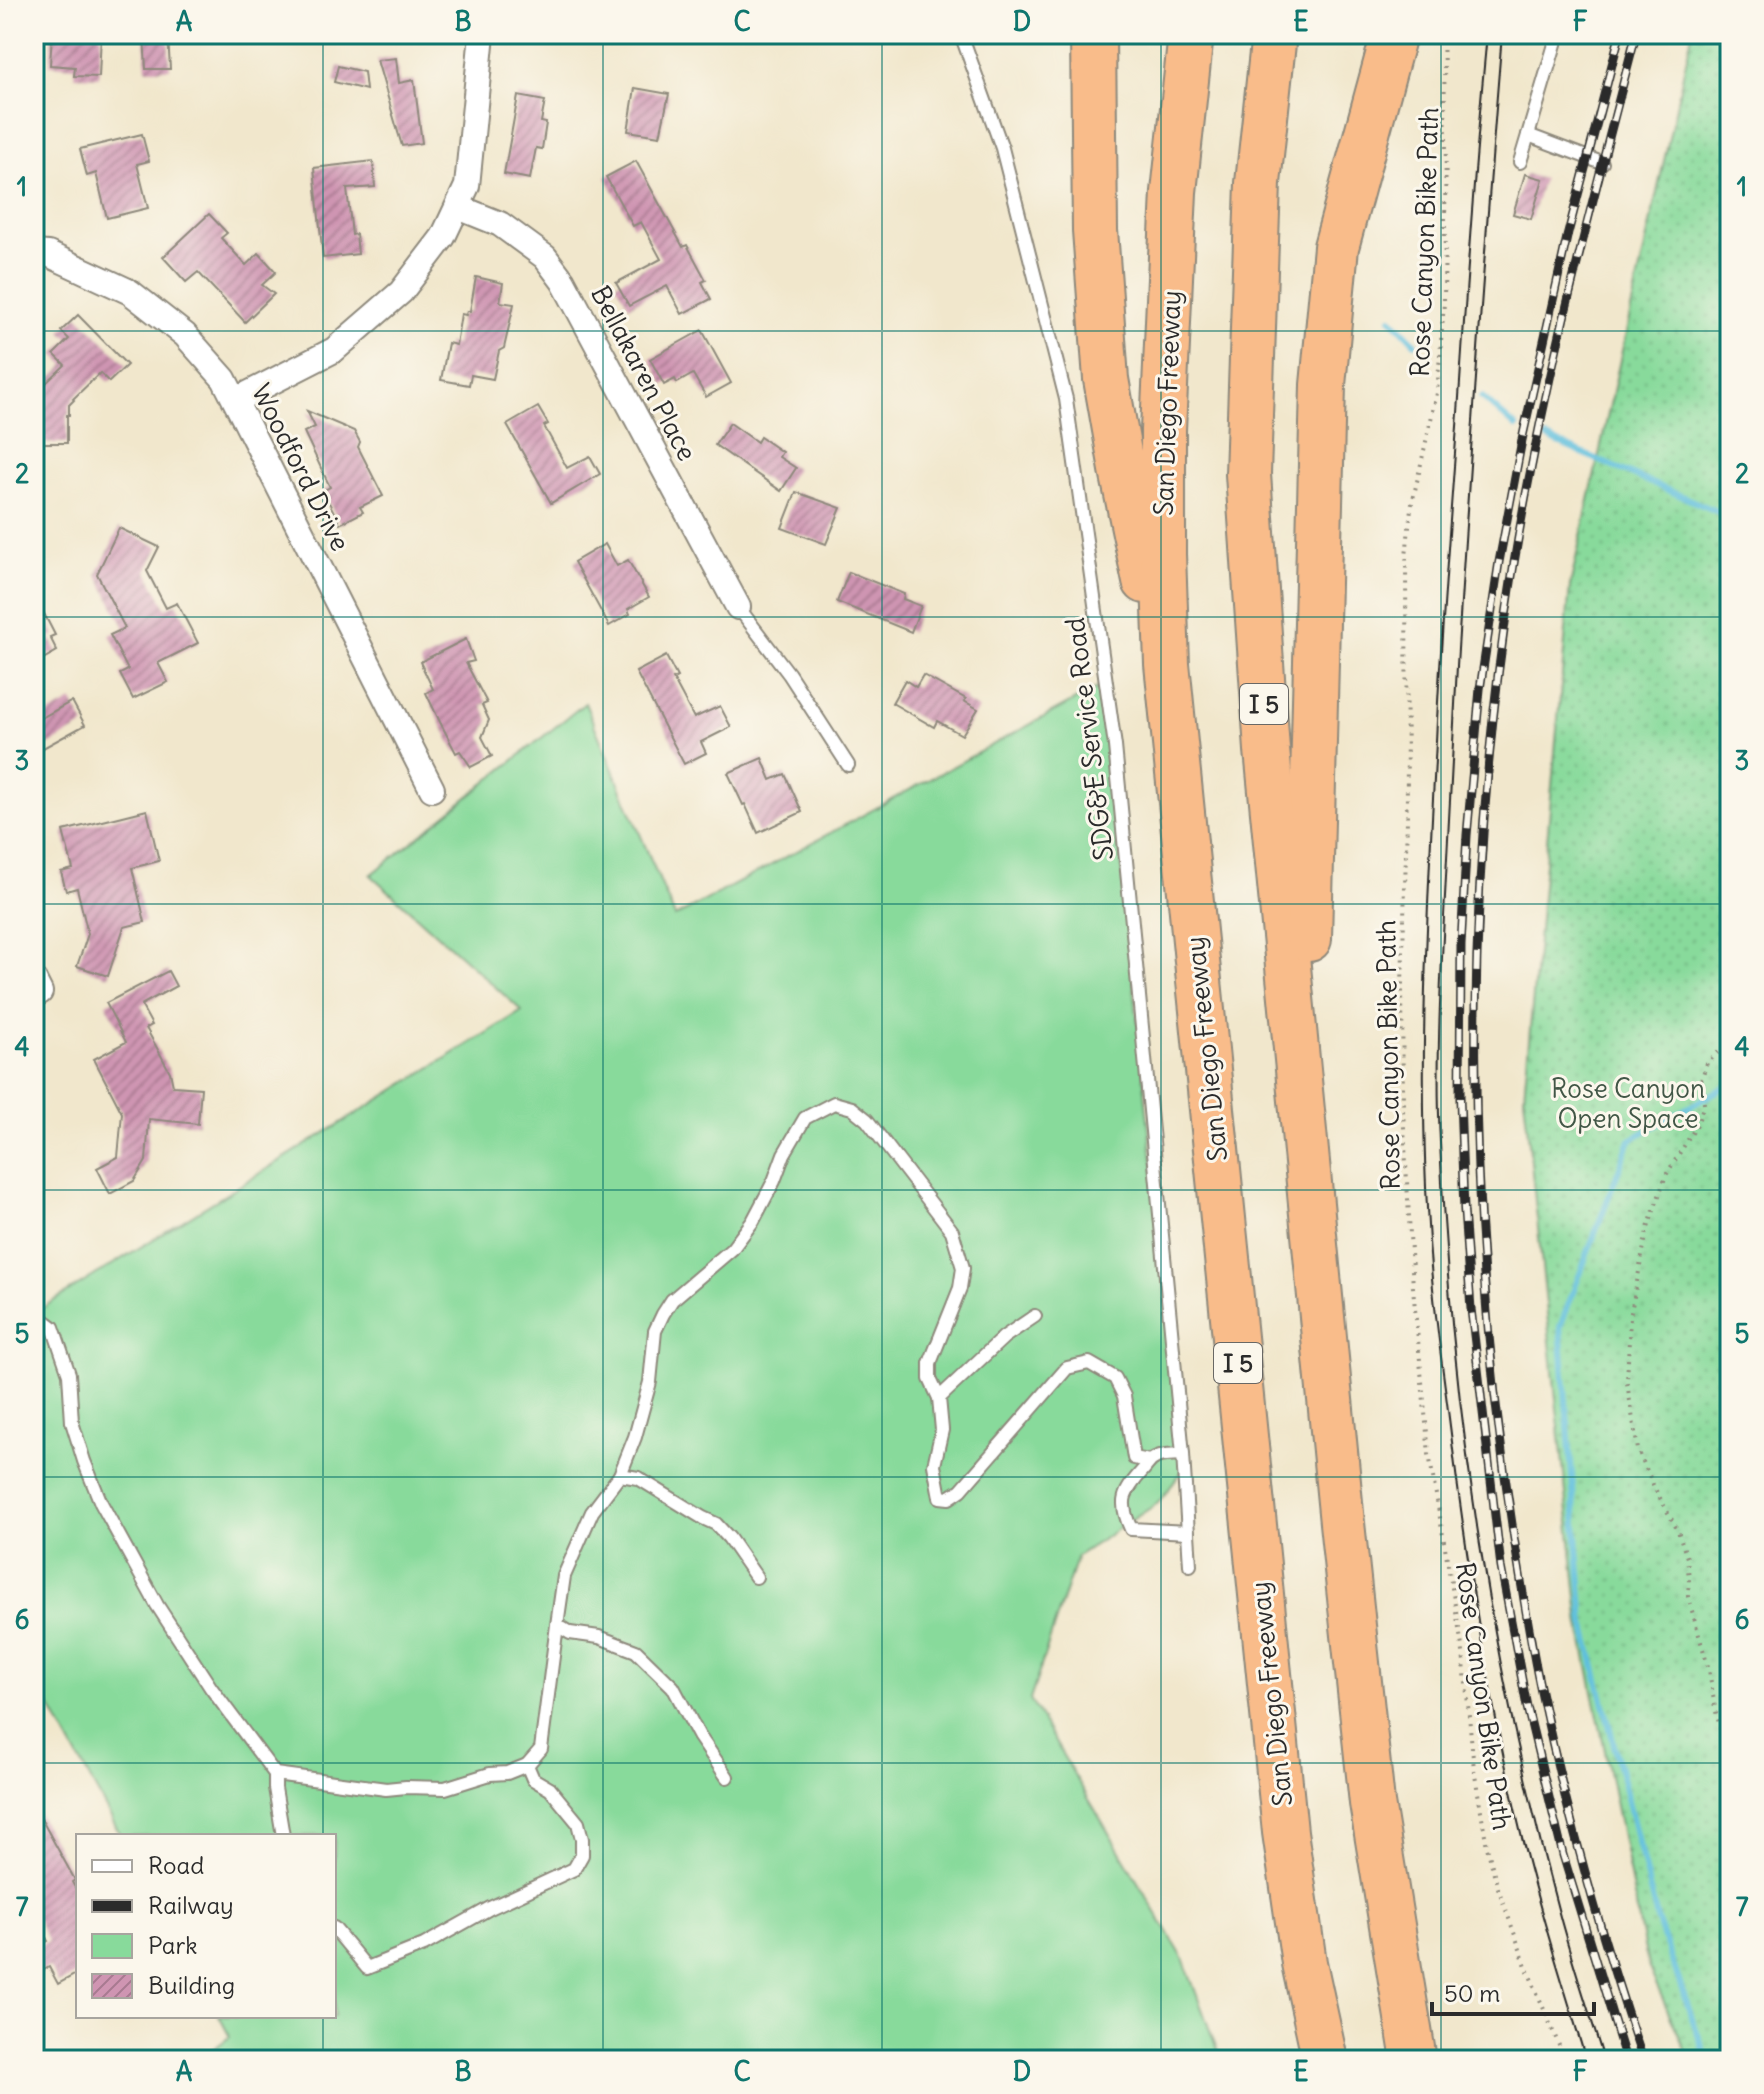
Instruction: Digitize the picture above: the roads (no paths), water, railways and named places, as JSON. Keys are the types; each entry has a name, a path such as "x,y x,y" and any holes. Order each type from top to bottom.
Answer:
{"highway":[{"path":"1093,34 1095,230 1106,379 1143,572 1167,664"},
{"name":"San Diego Freeway","path":"1191,34 1174,192 1163,430 1167,664 1285,1832 1304,1963 1325,2060"},
{"name":"I 5","path":"1274,34 1258,183 1248,474 1267,750 1372,1803 1414,2060"},
{"path":"1328,1373 1309,958 1323,385 1336,247 1394,34"}],"street":[{"path":"236,400 334,350 401,292 443,237 467,186 482,34"},
{"name":"Bellakaren Place","path":"458,207 500,224 545,257 563,281 738,607"},
{"name":"Woodford Drive","path":"34,253 48,254 130,292 185,335 224,379 432,789"}],"lane":[{"name":"SDG&E Service Road","path":"961,34 1002,148 1066,399 1115,746 1183,1454 1190,1565"},
{"path":"1520,162 1558,34"},
{"path":"1528,135 1602,163"},
{"path":"738,607 789,674 848,765"},
{"path":"275,1774 386,1789 445,1788 527,1765 541,1749 564,1576 592,1512 620,1475 635,1437 650,1382 655,1331 672,1300 732,1249 753,1221 784,1154 805,1118 834,1103 852,1108 867,1120 952,1231 963,1268 960,1288 930,1363 930,1379 939,1398 942,1430 934,1465 940,1497 949,1498 961,1490 1067,1368 1089,1363 1115,1378 1124,1396 1134,1458 1149,1461"},
{"path":"34,1313 53,1327 69,1374 72,1422 101,1503 157,1605 211,1688 275,1774 283,1834"},
{"path":"939,1398 1004,1337 1035,1316"},
{"path":"1183,1454 1160,1456 1149,1461 1124,1497 1123,1512 1131,1529 1188,1532"},
{"path":"620,1475 638,1478 716,1524 756,1577"},
{"path":"557,1625 570,1633 599,1637 636,1651 673,1687 699,1736 727,1777"},
{"path":"336,1930 367,1968 424,1945 490,1908 574,1869 582,1855 578,1823 550,1789 533,1779 527,1765"}],"waterway":[{"path":"1391,318 1415,343"},
{"path":"1482,397 1516,427"},
{"path":"1547,438 1730,517"},
{"path":"1707,2060 1657,1919 1584,1623 1560,1327 1630,1140 1730,1084"}],"tram line":[{"path":"1487,34 1446,577 1429,869 1424,1062 1426,1191 1438,1336 1462,1518 1486,1666 1523,1844 1586,2060"},
{"path":"1502,34 1454,711 1440,1019 1440,1142 1453,1336 1464,1434 1494,1628 1535,1819 1564,1931 1604,2060"}],"railway":[{"path":"1620,34 1567,237 1522,440 1499,562 1480,689 1467,835 1461,945 1460,1099 1471,1309 1501,1567 1527,1707 1563,1855 1626,2060"},
{"path":"1636,34 1553,367 1513,569 1496,689 1485,810 1478,932 1476,1054 1478,1175 1486,1297 1498,1418 1524,1600 1553,1747 1576,1837 1643,2060"}],"park label":[{"name":"Rose Canyon Open Space","path":"1628,1103"}]}
